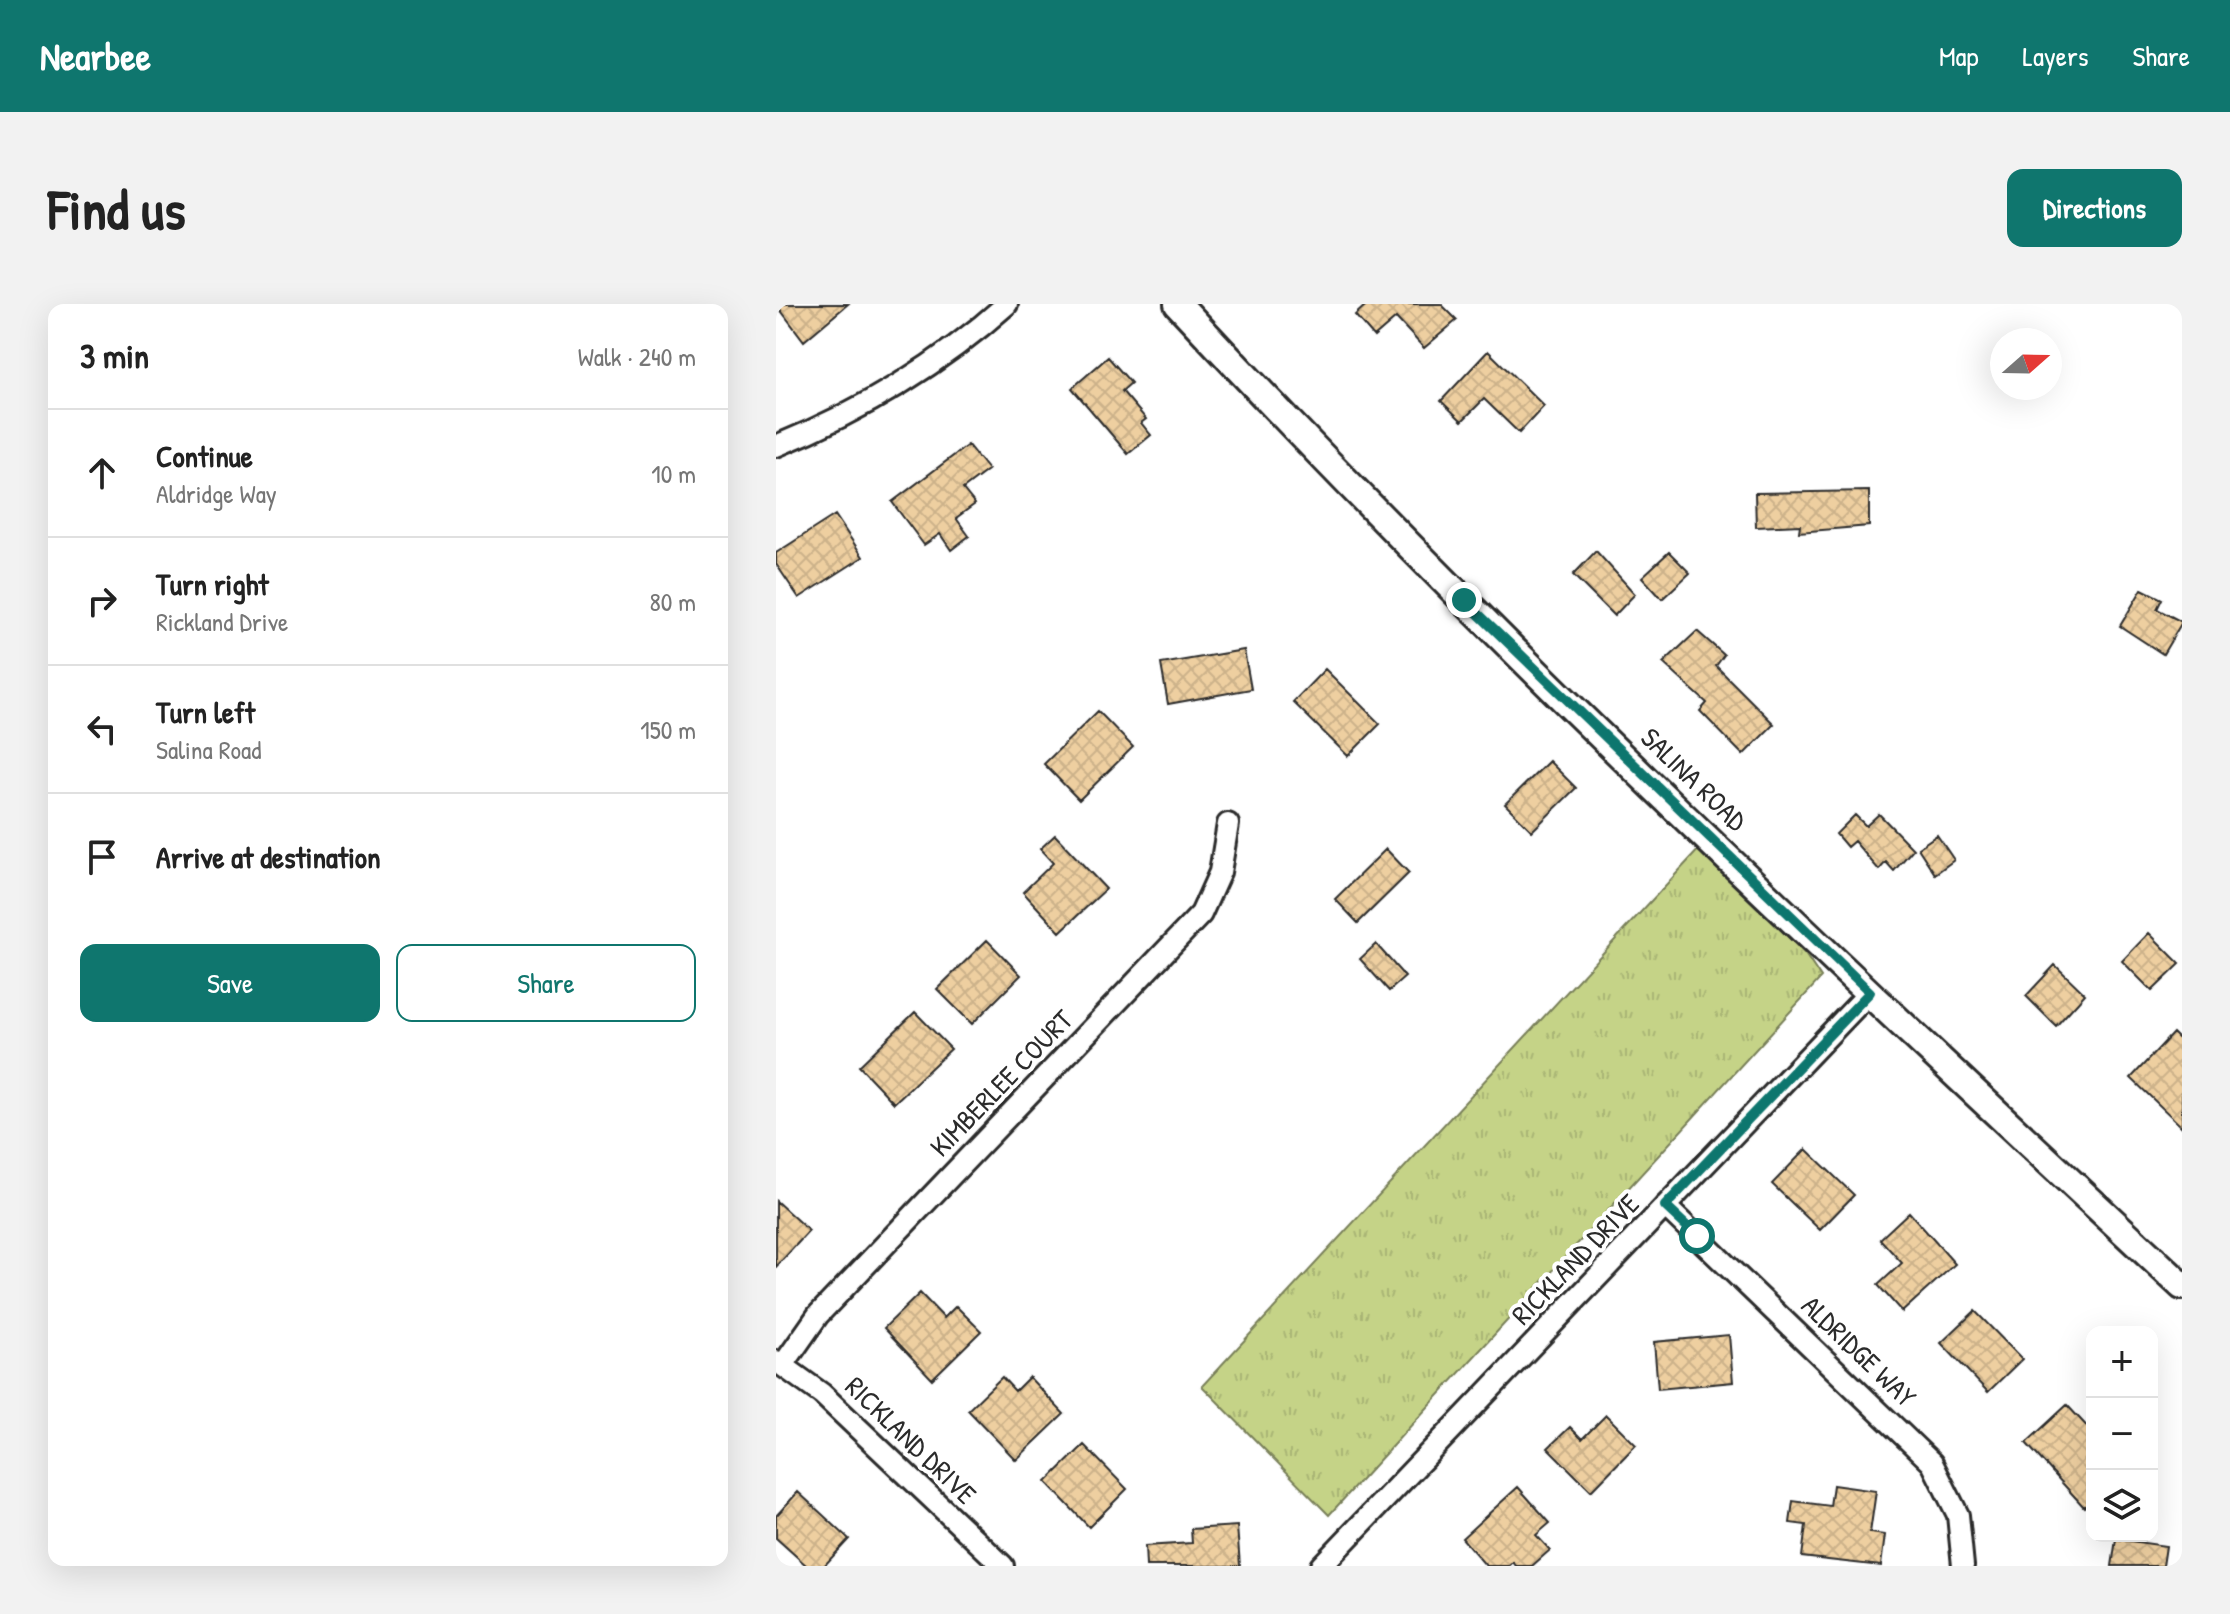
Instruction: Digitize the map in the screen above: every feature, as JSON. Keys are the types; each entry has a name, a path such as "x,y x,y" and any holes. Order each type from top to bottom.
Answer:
{"street":[{"path":"776,446 859,409 907,382 1007,304"},
{"name":"SALINA ROAD","path":"1178,304 1338,476 1870,992 2182,1286"},
{"name":"KIMBERLEE COURT","path":"780,1363 832,1300 1201,914 1214,890 1228,824"},
{"name":"RICKLAND DRIVE","path":"1321,1566 1870,992"},
{"name":"ALDRIDGE WAY","path":"1665,1206 1932,1463 1958,1515 1963,1566"},
{"name":"RICKLAND DRIVE","path":"780,1363 822,1394 1003,1566"}],"green space":[{"path":"1701,847 1805,954 1821,978 1329,1515 1202,1386"}],"building":[{"path":"776,304 848,304 804,341"},
{"path":"1367,304 1441,304 1457,320 1424,348 1396,318 1374,337 1355,315"},
{"path":"1488,351 1544,406 1519,433 1484,399 1462,421 1441,401"},
{"path":"1108,357 1131,383 1122,391 1146,419 1141,423 1151,435 1128,454 1072,388"},
{"path":"968,445 988,470 963,489 975,504 956,518 969,536 951,550 940,534 924,545 892,502"},
{"path":"1869,491 1869,526 1799,532 1800,525 1756,527 1755,493"},
{"path":"835,515 863,557 799,598 776,564 776,553"},
{"path":"1596,551 1635,594 1614,616 1573,575"},
{"path":"1669,552 1690,573 1662,599 1642,577"},
{"path":"2142,589 2162,599 2157,609 2182,622 2163,654 2120,626"},
{"path":"1697,631 1724,655 1716,666 1774,724 1743,755 1700,711 1707,703 1663,663"},
{"path":"1244,650 1251,689 1168,704 1161,664"},
{"path":"1325,669 1380,724 1348,756 1293,702"},
{"path":"1098,711 1133,747 1079,800 1044,764"},
{"path":"1549,761 1576,788 1532,831 1505,804"},
{"path":"1879,814 1913,849 1894,871 1886,862 1879,870 1854,841 1847,847 1836,834 1855,815 1866,826"},
{"path":"1055,835 1106,889 1060,932 1023,892 1053,863 1040,849"},
{"path":"1937,835 1954,860 1935,874 1918,848"},
{"path":"1386,849 1409,873 1358,923 1335,899"},
{"path":"2149,933 2180,964 2152,991 2122,961"},
{"path":"987,940 1021,975 972,1024 937,989"},
{"path":"1376,944 1405,977 1389,991 1360,959"},
{"path":"2055,965 2085,994 2056,1026 2026,996"},
{"path":"915,1012 951,1049 894,1103 859,1066"},
{"path":"2173,1033 2182,1042 2182,1127 2131,1078"},
{"path":"1806,1149 1854,1195 1820,1230 1772,1184"},
{"path":"776,1201 809,1231 776,1267"},
{"path":"1909,1212 1955,1264 1902,1312 1878,1285 1902,1263 1880,1239"},
{"path":"920,1293 944,1318 956,1306 981,1331 932,1379 884,1328"},
{"path":"1975,1311 2022,1359 1988,1392 1941,1343"},
{"path":"1729,1335 1733,1382 1658,1389 1654,1342"},
{"path":"1002,1377 1015,1391 1029,1377 1064,1414 1016,1460 968,1410"},
{"path":"2067,1405 2086,1426 2086,1505 2084,1507 2026,1443"},
{"path":"1606,1415 1636,1445 1591,1491 1548,1448 1570,1427 1582,1439"},
{"path":"1084,1445 1127,1489 1089,1527 1046,1482"},
{"path":"1833,1485 1876,1491 1870,1533 1885,1535 1881,1566 1802,1557 1806,1525 1790,1523 1793,1501 1830,1506"},
{"path":"1518,1487 1550,1523 1536,1535 1550,1550 1532,1566 1516,1566 1513,1562 1509,1566 1486,1566 1462,1538"},
{"path":"798,1492 849,1539 824,1566 807,1566 776,1538 776,1516"},
{"path":"1237,1526 1240,1566 1146,1566 1145,1546 1192,1543 1191,1529"},
{"path":"2116,1542 2166,1546 2163,1566 2112,1566"}],"route":[{"path":"1464,600 1870,992 1665,1206 1697,1236"}]}
